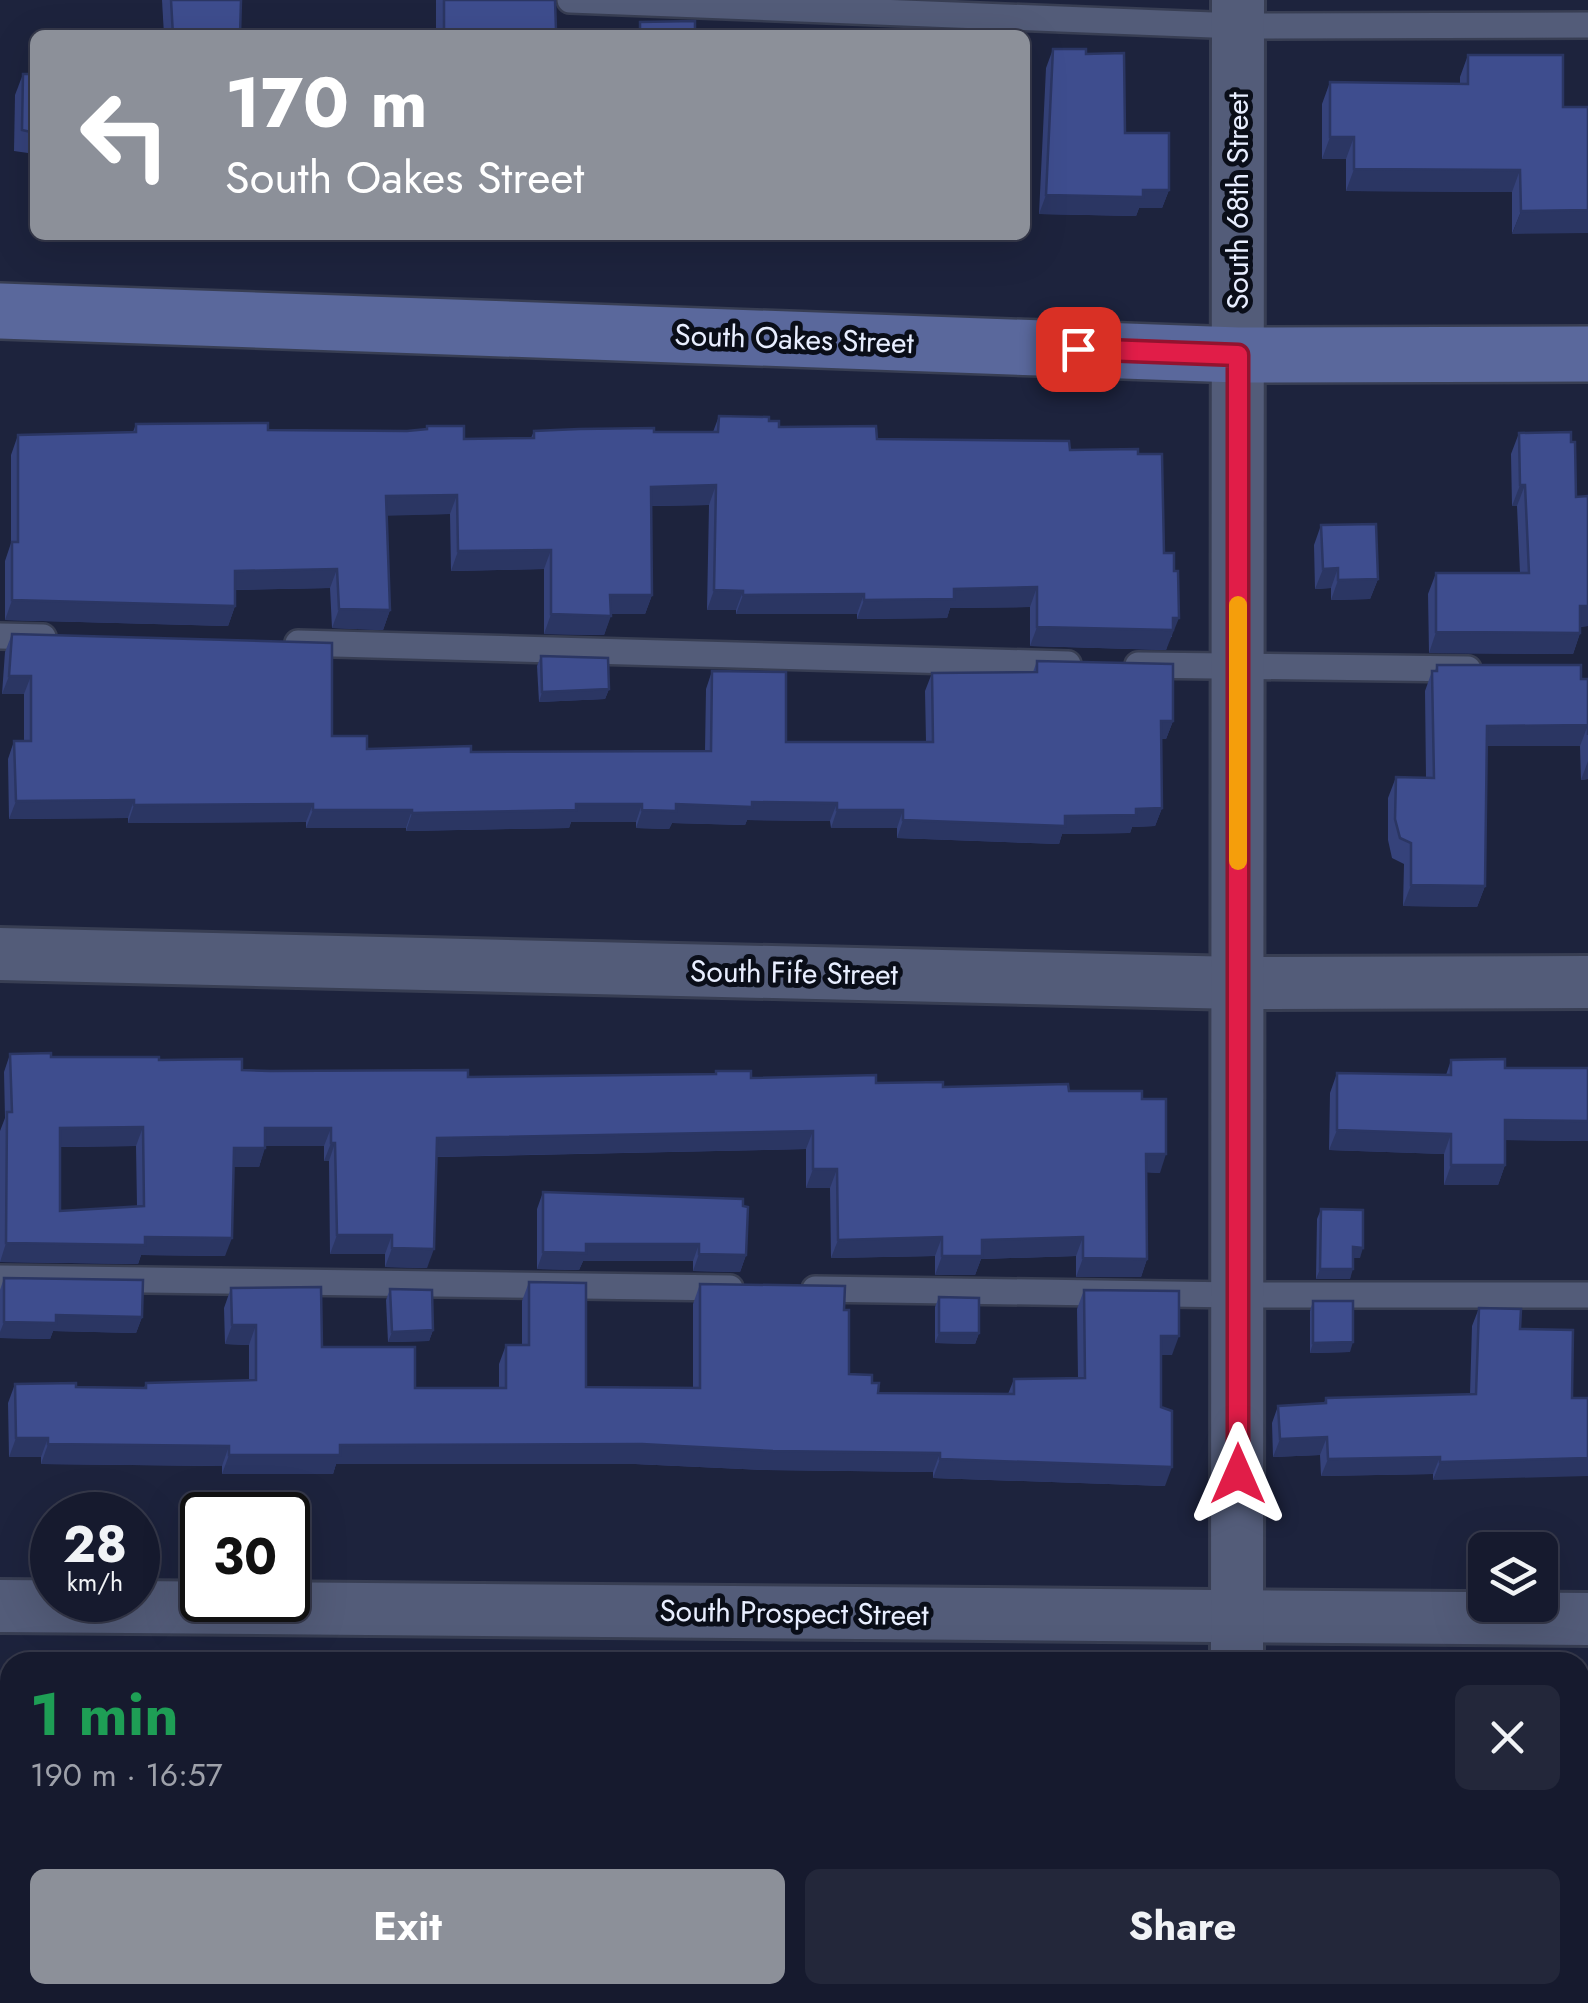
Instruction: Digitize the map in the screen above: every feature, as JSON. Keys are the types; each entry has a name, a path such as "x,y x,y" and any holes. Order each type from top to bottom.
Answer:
{"street":[{"name":"South 68th Street","path":"1238,13 1238,1640"},
{"name":"South Oakes Street","path":"0,311 1238,355 1588,354"},
{"name":"South Fife Street","path":"0,954 1238,983 1588,982"},
{"name":"South Prospect Street","path":"0,1606 1238,1640 1588,1619"}],"lane":[{"path":"570,0 1238,13 1588,25"},
{"path":"0,636 60,637"},
{"path":"280,643 1238,668 1491,670"},
{"path":"0,1278 758,1288"},
{"path":"798,1289 1588,1295"}],"building":[{"path":"171,0 241,0 240,30 173,30"},
{"path":"444,0 555,0 556,30 444,30"},
{"path":"695,21 695,30 640,30 640,22"},
{"path":"1053,49 1086,49 1086,54 1124,53 1125,133 1169,133 1169,190 1143,190 1143,197 1046,195"},
{"path":"1468,55 1563,55 1563,107 1588,107 1588,210 1521,211 1520,170 1354,169 1354,137 1330,137 1330,82 1468,84"},
{"path":"23,74 30,74 30,132 22,130"},
{"path":"719,416 769,417 769,421 779,421 779,427 876,426 877,439 1069,441 1070,450 1138,449 1138,454 1162,454 1164,553 1174,553 1179,618 1173,618 1173,630 1037,627 1037,587 954,589 954,599 864,600 864,594 743,595 743,591 714,590 716,485 651,487 652,595 610,595 611,616 551,614 551,550 458,551 457,495 386,496 390,610 339,609 337,569 235,571 235,606 12,600 12,542 18,542 18,435 136,432 136,424 268,423 268,430 407,431 427,426 464,426 464,439 534,438 534,431 579,429 718,432"},
{"path":"1571,432 1571,442 1575,442 1576,497 1588,496 1588,606 1580,606 1580,633 1436,632 1436,573 1529,573 1519,433"},
{"path":"1376,524 1378,579 1338,580 1338,568 1323,569 1321,525"},
{"path":"12,634 332,643 332,736 367,736 367,749 471,746 471,752 711,751 712,671 786,672 786,742 933,742 932,673 1037,672 1037,661 1173,664 1173,721 1161,721 1162,808 1136,809 1136,815 1065,816 1065,826 903,820 903,810 837,810 837,803 752,802 752,807 676,804 676,811 642,810 642,804 576,804 576,810 412,813 313,810 313,804 16,801 14,741 31,741 31,676 9,676"},
{"path":"541,656 608,658 609,689 542,692"},
{"path":"1437,665 1581,665 1581,679 1588,679 1588,725 1487,726 1485,886 1411,885 1411,843 1400,838 1395,819 1396,777 1434,778 1432,671 1437,671"},
{"path":"10,1054 242,1059 242,1070 270,1071 468,1070 468,1077 751,1071 751,1078 876,1075 876,1083 943,1082 943,1087 1068,1084 1069,1091 1142,1091 1142,1099 1166,1099 1166,1154 1146,1154 1147,1259 1083,1258 1083,1237 982,1240 982,1256 942,1256 942,1237 838,1240 837,1169 813,1169 813,1131 437,1138 434,1249 392,1248 392,1235 337,1235 335,1143 331,1143 331,1128 265,1128 265,1148 234,1148 232,1238 145,1237 145,1245 6,1243 7,1112 12,1112","holes":["143,1127 144,1206 60,1211 60,1128"]},
{"path":"1505,1059 1505,1068 1588,1068 1588,1121 1505,1120 1505,1165 1451,1165 1451,1134 1337,1130 1337,1073 1451,1075 1451,1060"},
{"path":"543,1192 743,1199 743,1206 748,1207 746,1255 699,1254 699,1244 586,1244 586,1253 543,1252"},
{"path":"1321,1209 1363,1210 1363,1248 1353,1247 1353,1269 1320,1269"},
{"path":"4,1278 143,1280 142,1317 56,1315 56,1323 4,1322"},
{"path":"529,1282 586,1283 586,1387 700,1388 700,1284 845,1286 849,1374 872,1375 872,1383 879,1383 878,1393 1014,1394 1014,1379 1085,1378 1084,1290 1179,1291 1179,1336 1161,1336 1161,1407 1172,1411 1172,1467 940,1459 940,1453 773,1451 642,1444 340,1445 340,1455 229,1455 229,1446 48,1444 48,1438 16,1438 15,1384 146,1388 146,1383 256,1380 256,1325 232,1325 231,1288 321,1287 322,1347 415,1347 415,1388 506,1388 506,1345 529,1345"},
{"path":"390,1289 432,1290 433,1330 392,1332"},
{"path":"939,1297 979,1298 979,1333 939,1333"},
{"path":"1313,1301 1353,1301 1353,1342 1313,1343"},
{"path":"1479,1308 1521,1309 1520,1329 1573,1330 1572,1398 1588,1398 1588,1458 1440,1462 1440,1457 1328,1459 1327,1437 1280,1439 1278,1406 1326,1403 1326,1398 1476,1394"}],"slow traffic":[{"path":"1238,605 1238,861"}],"route":[{"path":"1078,349 1238,355 1238,1474"}]}
